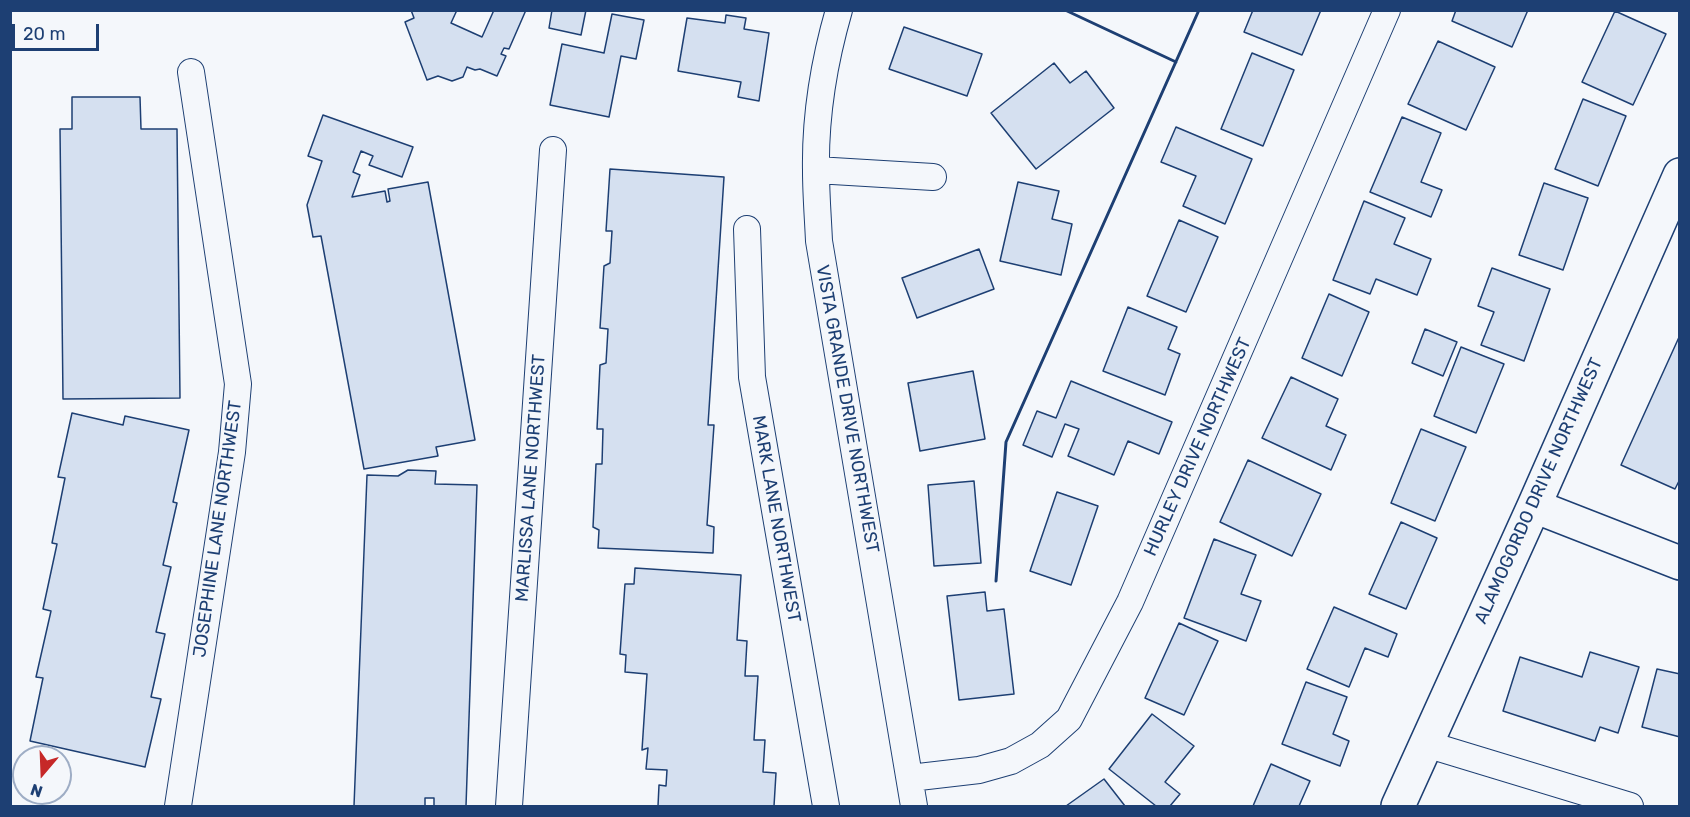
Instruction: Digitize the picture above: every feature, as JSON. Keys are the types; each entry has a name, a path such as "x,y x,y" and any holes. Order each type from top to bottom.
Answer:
{"street":[{"name":"VISTA GRANDE DRIVE NORTHWEST","path":"839,10 832,35 820,107 816,170 819,241 914,807"},
{"name":"HURLEY DRIVE NORTHWEST","path":"910,778 979,770 1011,760 1040,746 1069,719 1130,602 1387,10"},
{"name":"JOSEPHINE LANE NORTHWEST","path":"178,807 232,452 238,384 191,72"},
{"name":"MARLISSA LANE NORTHWEST","path":"509,807 553,150"},
{"path":"816,170 933,177"},
{"name":"ALAMOGORDO DRIVE NORTHWEST","path":"1398,807 1534,507 1680,175"},
{"name":"MARK LANE NORTHWEST","path":"747,229 752,377 826,807"},
{"path":"1534,507 1680,563"},
{"path":"1425,744 1630,807"}],"building":[{"path":"411,10 457,10 451,23 482,37 494,10 526,10 509,49 504,48 501,54 506,56 497,76 480,69 467,67 463,77 452,81 438,76 427,80 405,22 414,18"},
{"path":"552,10 586,10 581,35 549,28"},
{"path":"1253,10 1321,10 1302,55 1244,32"},
{"path":"1456,10 1528,10 1512,47 1452,21"},
{"path":"1615,11 1666,34 1633,105 1582,82"},
{"path":"612,14 644,20 636,59 621,56 609,117 550,105 562,44 604,53"},
{"path":"726,15 746,18 744,29 769,33 759,101 738,97 741,82 678,71 687,18 725,23"},
{"path":"904,27 982,54 967,96 889,69"},
{"path":"1438,41 1495,67 1466,130 1408,104"},
{"path":"1252,53 1294,70 1263,146 1221,129"},
{"path":"1054,63 1070,83 1086,71 1114,108 1036,169 991,113"},
{"path":"72,97 140,97 141,129 177,129 180,398 63,399 60,129 72,129"},
{"path":"1583,99 1626,116 1598,186 1555,169"},
{"path":"323,115 413,147 402,177 369,165 373,156 361,151 353,172 360,175 352,197 385,191 387,202 390,201 388,189 428,182 475,440 436,447 438,456 364,469 321,236 313,237 307,205 322,161 308,156"},
{"path":"1402,117 1441,133 1421,182 1442,190 1431,217 1370,192"},
{"path":"1176,127 1252,159 1225,224 1183,206 1196,176 1161,162"},
{"path":"610,169 724,177 708,425 714,425 707,525 714,527 713,553 598,548 599,530 593,527 596,464 602,464 603,429 597,429 600,365 606,363 608,329 600,328 604,266 610,263 612,231 606,231"},
{"path":"1018,182 1059,191 1052,219 1072,224 1061,275 1000,261"},
{"path":"1544,183 1588,198 1563,270 1519,255"},
{"path":"1364,201 1405,218 1394,244 1431,259 1417,295 1376,279 1370,294 1333,280"},
{"path":"1179,220 1218,237 1186,312 1147,296"},
{"path":"979,249 994,289 917,318 902,278"},
{"path":"1492,268 1550,289 1524,361 1481,345 1494,312 1478,306"},
{"path":"1329,294 1369,312 1342,376 1302,358"},
{"path":"1128,307 1177,327 1168,349 1180,354 1165,395 1103,371"},
{"path":"1425,329 1457,342 1443,376 1412,363"},
{"path":"1680,335 1680,479 1675,489 1621,465"},
{"path":"1461,347 1504,364 1476,433 1434,416"},
{"path":"973,371 985,439 920,451 908,383"},
{"path":"1291,377 1338,399 1326,426 1346,435 1331,470 1262,438"},
{"path":"1071,381 1172,422 1159,454 1128,441 1114,475 1068,456 1079,429 1065,424 1052,457 1023,445 1037,411 1056,418"},
{"path":"72,413 123,425 125,416 189,430 173,502 177,503 163,565 171,567 156,632 165,634 151,697 161,699 145,767 72,750 72,745 48,745 30,741 43,678 36,677 51,611 43,609 57,544 52,543 65,478 58,477"},
{"path":"1421,429 1466,447 1435,521 1391,503"},
{"path":"1248,460 1321,494 1292,556 1220,522"},
{"path":"408,470 436,471 435,484 477,485 466,806 434,806 434,798 425,798 425,806 354,806 367,475 398,476"},
{"path":"974,481 981,563 934,566 928,485"},
{"path":"1057,492 1098,506 1071,585 1030,571"},
{"path":"1401,522 1437,538 1406,609 1369,594"},
{"path":"1214,539 1256,555 1241,594 1261,601 1246,641 1184,618"},
{"path":"635,568 741,575 737,640 747,641 745,676 758,676 754,740 765,740 763,772 776,773 774,806 658,806 659,785 666,786 667,770 646,769 648,748 642,750 647,674 625,672 626,655 620,654 625,584 634,584"},
{"path":"985,592 987,611 1004,609 1014,694 959,700 947,596"},
{"path":"1334,607 1397,634 1388,657 1365,648 1349,687 1307,669"},
{"path":"1179,623 1218,641 1184,715 1145,698"},
{"path":"1590,652 1639,667 1618,733 1600,727 1595,741 1503,711 1520,657 1582,677"},
{"path":"1657,669 1680,674 1680,737 1642,727"},
{"path":"1306,682 1347,697 1333,734 1349,741 1340,766 1282,744"},
{"path":"1152,714 1194,746 1165,782 1180,794 1170,806 1156,806 1109,769"},
{"path":"1271,764 1310,781 1299,806 1253,806"},
{"path":"1104,779 1125,806 1066,806"}],"wall":[{"path":"1065,10 1176,62"},
{"path":"996,581 1006,442 1199,10"}]}
